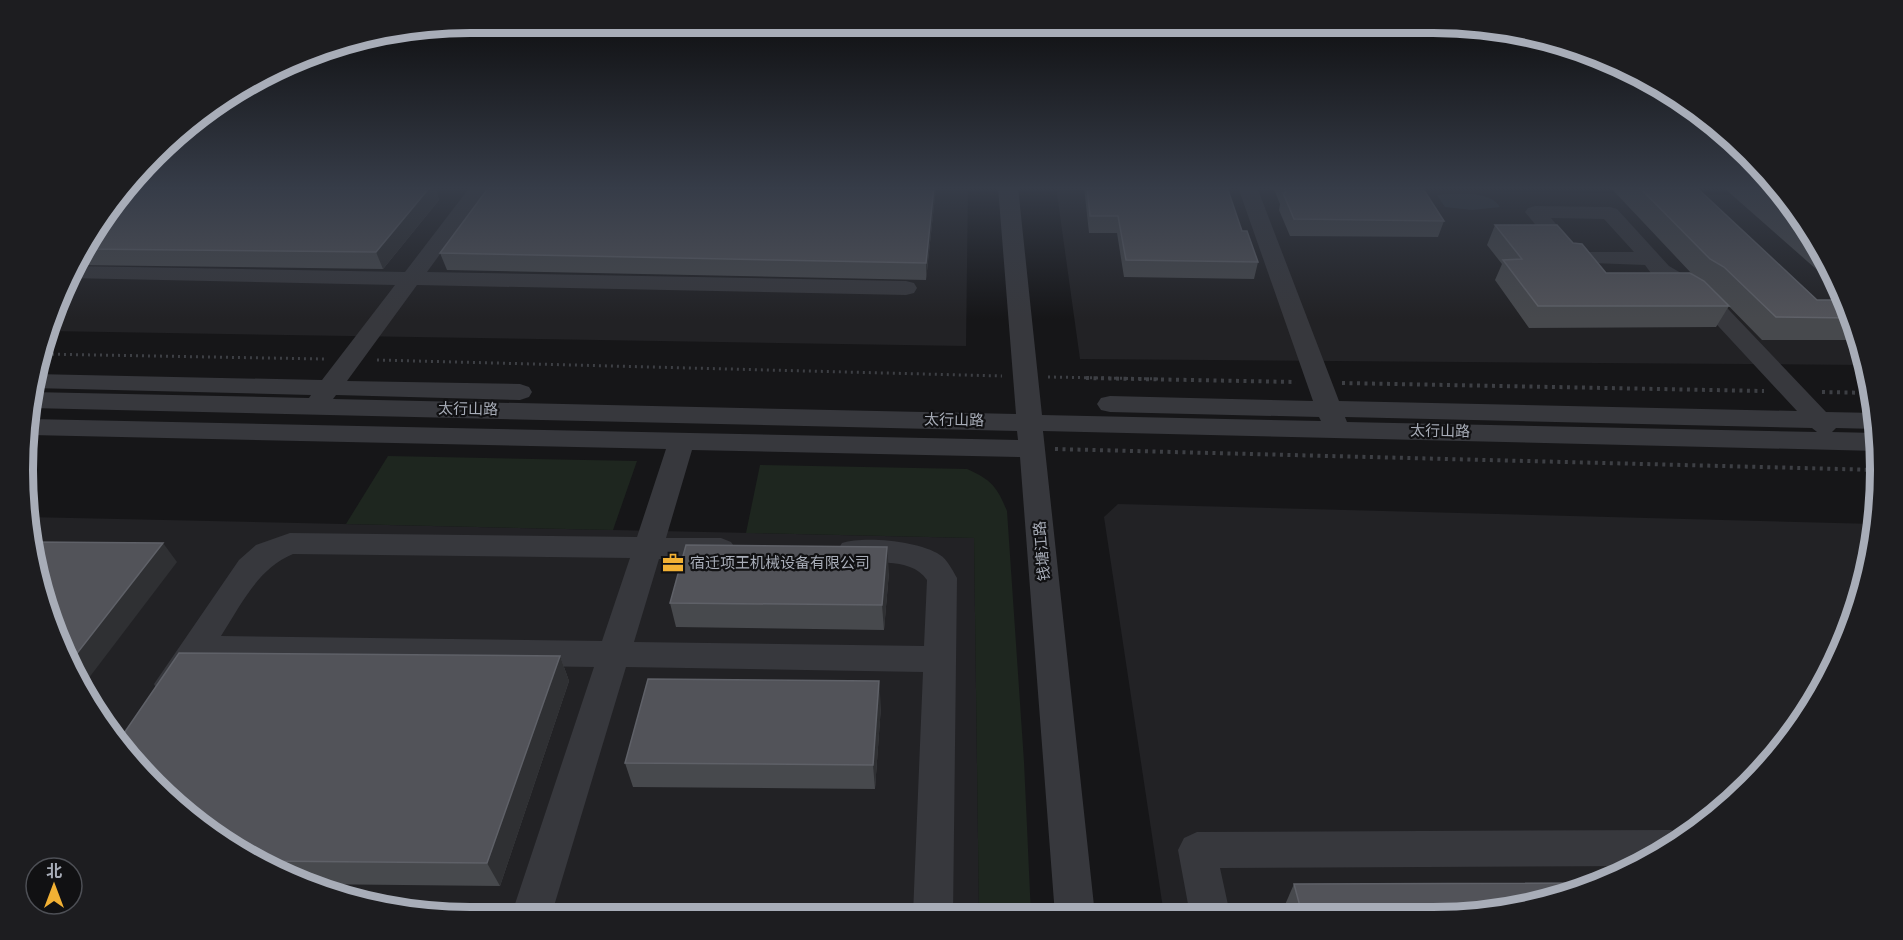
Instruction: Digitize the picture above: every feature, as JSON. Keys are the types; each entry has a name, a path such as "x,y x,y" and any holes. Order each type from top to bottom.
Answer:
{"street":[{"path":"322,397 447,231"},
{"name":"钱塘江路","path":"1012,231 1074,907"},
{"path":"1263,231 1333,419"},
{"path":"1651,259 1670,277 1702,295 1839,441"},
{"path":"81,272 906,288"},
{"name":"太行山路","path":"42,382 322,397 749,415 1030,412"},
{"name":"太行山路","path":"39,400 322,397 1030,412 1333,419 1869,442"},
{"path":"35,427 742,442 1030,412"},
{"path":"742,442 749,415"},
{"name":"太行山路","path":"1333,419 1867,421"},
{"path":"534,907 682,441"},
{"path":"158,704 250,568 266,553 290,543 744,550"},
{"path":"828,551 910,554 931,563 942,578 933,907"},
{"path":"195,648 939,659"},
{"path":"1209,907 1197,850 1652,848"}],"path":[{"path":"49,354 350,360 1030,412 1870,469"},
{"path":"1030,412 1319,382 1863,393"}],"shaded area":[{"path":"105,231 967,231 966,346 56,331 78,277"},
{"path":"1062,231 1798,231 1837,303 1857,365 1080,359"},
{"path":"388,456 637,461 613,530 346,524"},
{"path":"760,465 967,469 993,485 1007,511 1024,762 1031,907 979,907 974,538 746,533"},
{"path":"1118,504 1866,524 1855,583 1837,637 1796,713 1762,758 1721,799 1699,817 1652,848 1600,874 1573,884 1518,899 1490,903 1433,907 1163,907 1104,517"},
{"path":"36,517 974,538 979,907 470,907 385,899 303,874 251,848 204,817 182,799 141,758 123,736 78,663 66,637 48,583 41,555"}],"building":[{"path":"105,231 394,231 376,252 93,249"},
{"path":"456,231 929,231 926,263 440,253"},
{"path":"1121,231 1242,231 1247,231 1258,262 1126,260"},
{"path":"1500,231 1562,231 1573,243 1582,244 1606,273 1690,273 1704,281 1729,306 1538,306 1503,260 1522,259"},
{"path":"1682,231 1743,231 1817,300 1836,300 1843,318 1776,317 1724,267 1710,259"},
{"path":"39,542 163,543 75,656 56,610"},
{"path":"686,545 887,547 882,605 670,603"},
{"path":"179,653 560,656 487,863 275,861 227,833 182,799 141,758 123,735"},
{"path":"648,679 879,681 873,765 625,763"},
{"path":"1575,883 1518,899 1433,907 1300,907 1294,884"}],"place":[{"name":"宿迁项王机械设备有限公司","path":"673,563"}]}
